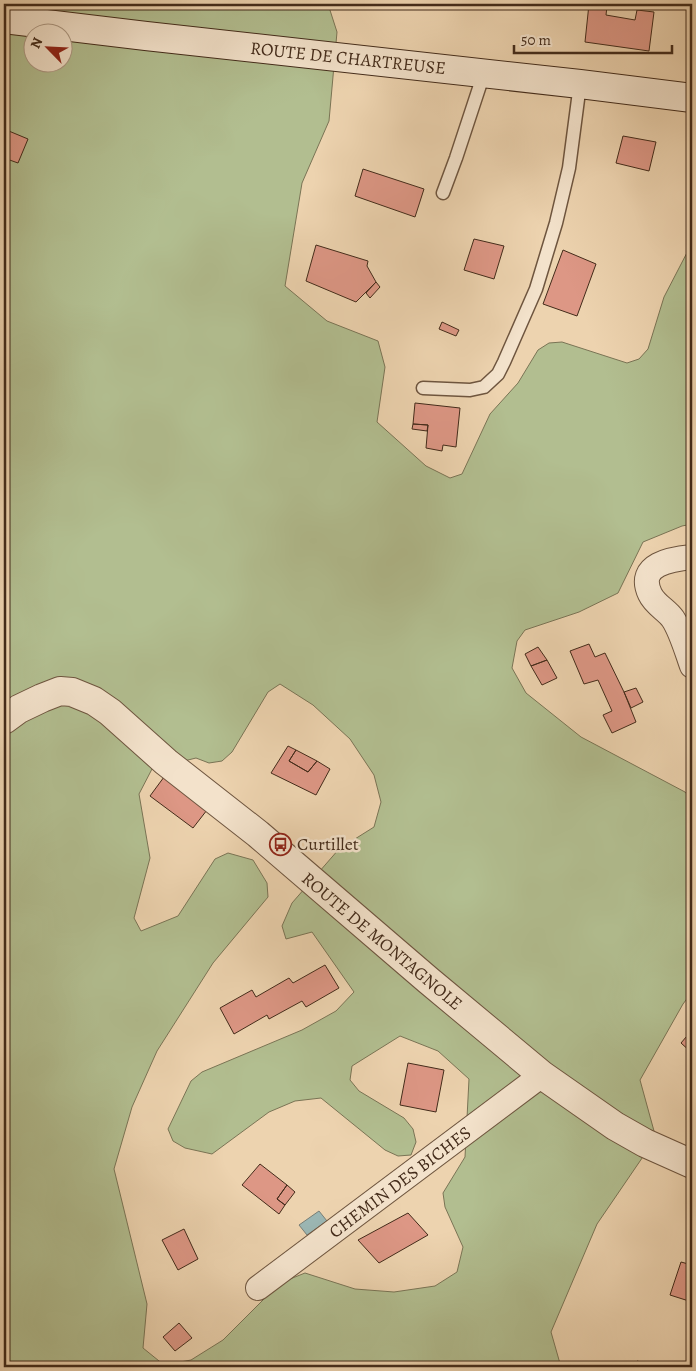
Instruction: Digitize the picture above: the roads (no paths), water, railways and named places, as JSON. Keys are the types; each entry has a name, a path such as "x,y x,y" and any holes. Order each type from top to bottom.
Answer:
{"street":[{"name":"ROUTE DE CHARTREUSE","path":"4,19 692,98"},
{"path":"692,557 670,559 657,564 649,574 647,583 650,594 657,604 673,619 684,642 692,666"},
{"name":"ROUTE DE MONTAGNOLE","path":"4,720 34,701 60,692 72,692 94,701 110,712 166,762 258,834 542,1075 615,1126 645,1143 692,1164"},
{"name":"CHEMIN DES BICHES","path":"258,1288 542,1075"}],"lane":[{"path":"442,194 484,73"},
{"path":"423,388 470,390 484,387 498,374 536,289 556,223 569,168 580,84"}],"water":[{"path":"319,1211 327,1221 307,1235 299,1225"}],"place":[{"name":"Curtillet","path":"281,844"}]}
